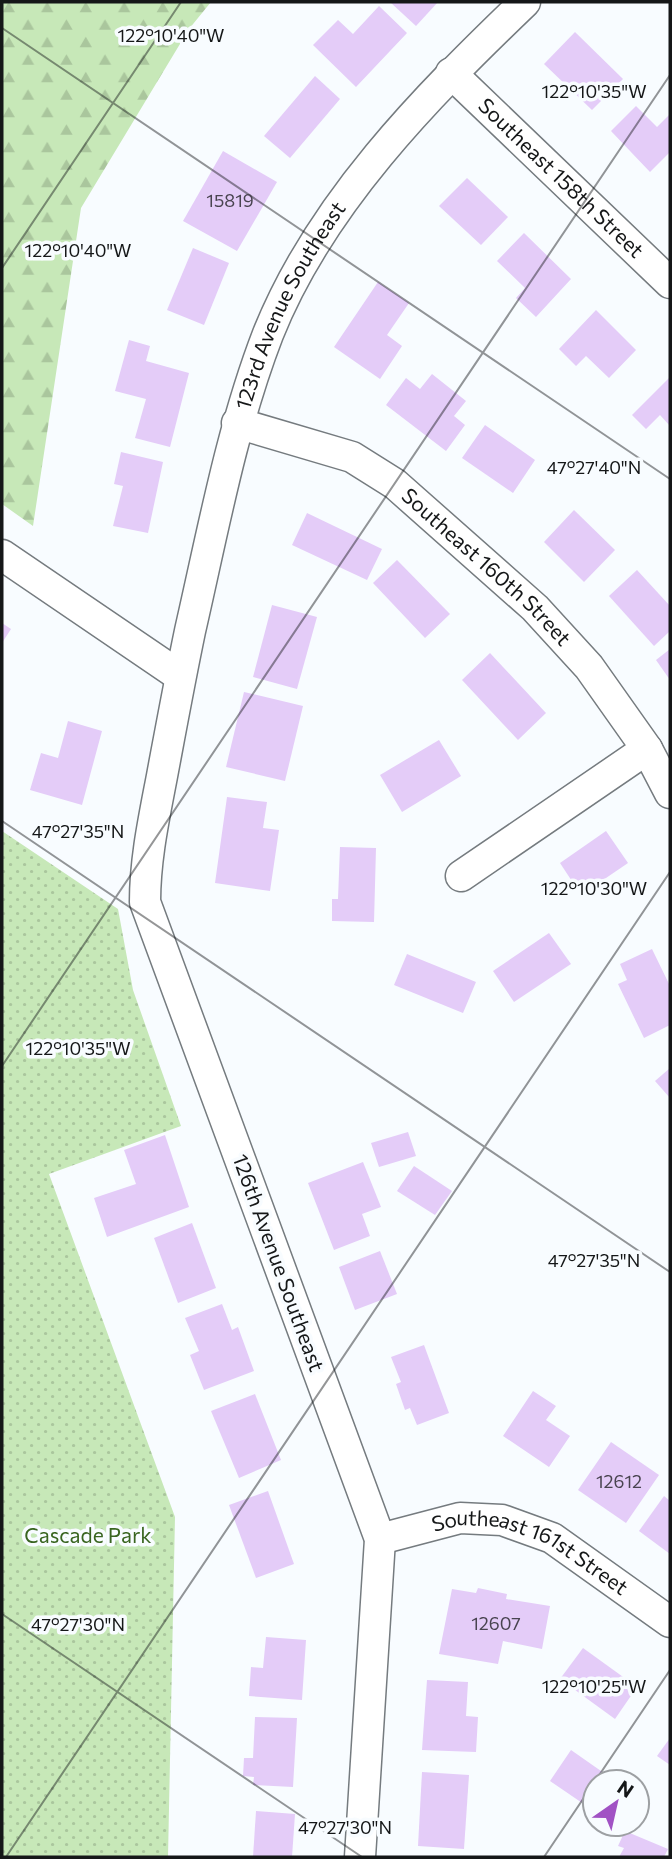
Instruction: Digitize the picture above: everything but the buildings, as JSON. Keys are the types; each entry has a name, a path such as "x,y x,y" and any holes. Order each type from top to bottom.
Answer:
{"street":[{"name":"123rd Avenue Southeast","path":"180,676 237,424 269,332 309,252 346,195 451,73 525,2"},
{"name":"Southeast 158th Street","path":"451,73 670,283"},
{"name":"Southeast 160th Street","path":"237,424 352,457 395,484 535,608 608,691 647,749 670,793"},
{"path":"2,555 180,676"},
{"name":"126th Avenue Southeast","path":"180,676 145,869 145,902 380,1539 360,1857"},
{"path":"461,876 647,749"},
{"name":"Southeast 161st Street","path":"380,1539 460,1518 502,1520 552,1538 670,1622"}],"green space":[{"path":"2,2 211,2 189,29 81,208 33,526 2,504"},
{"name":"Cascade Park","path":"2,831 118,909 133,990 181,1126 49,1174 175,1517 168,1857 2,1857"}]}
